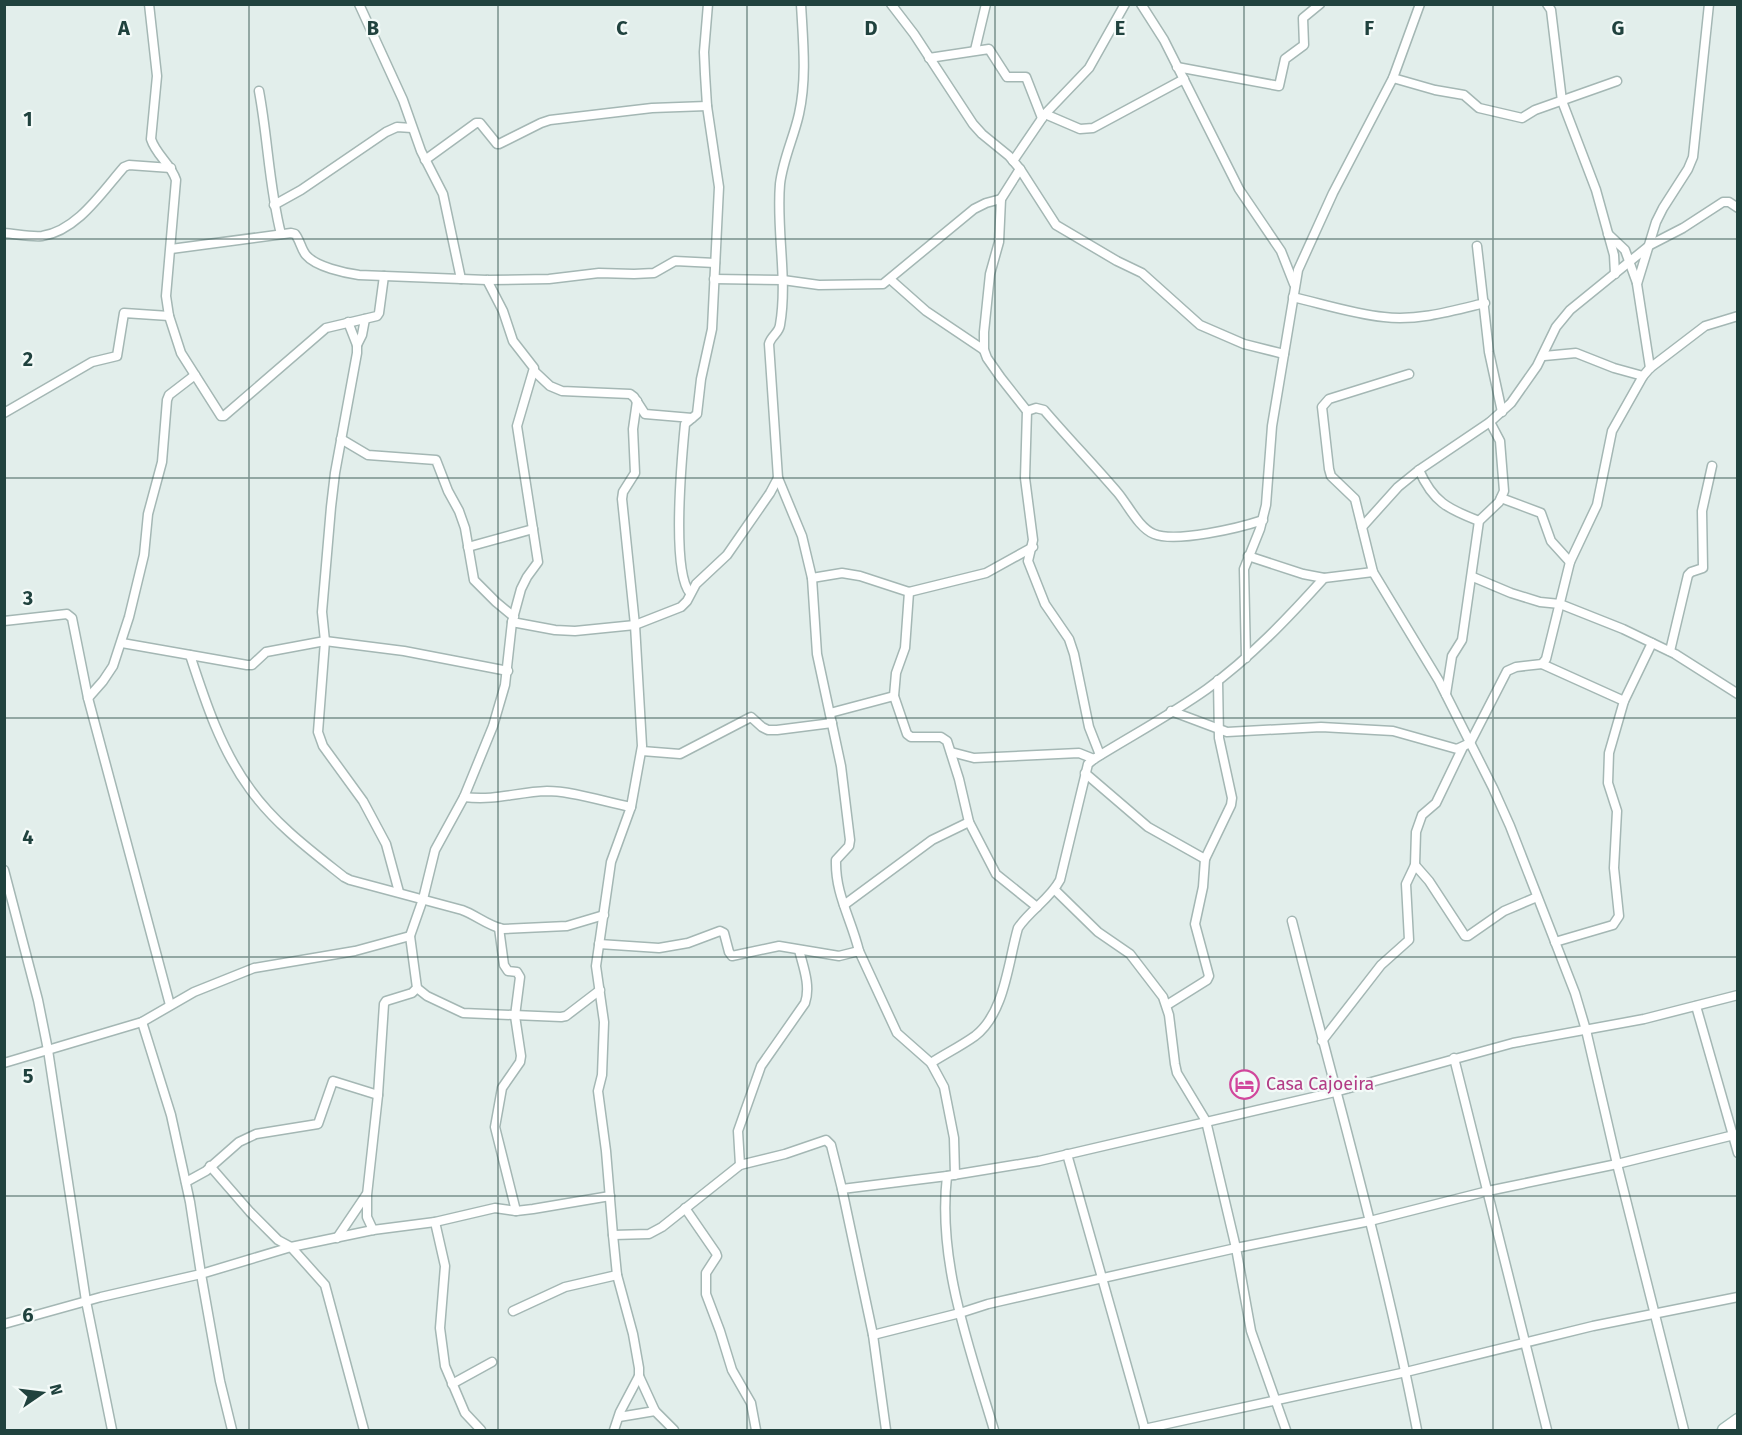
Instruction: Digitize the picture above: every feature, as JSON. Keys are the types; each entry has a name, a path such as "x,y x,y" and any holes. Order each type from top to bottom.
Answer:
{"main road":[{"path":"1724,1431 1737,1420"}],"street":[{"path":"149,4 157,76 151,139 153,146 171,168 176,180 166,296 169,316 181,353 222,417 266,382 326,328 377,316 380,313 384,276"},
{"path":"359,4 403,100 425,160 443,194 461,279"},
{"path":"690,593 684,583 681,561 679,492 685,424 697,414 701,379 712,329 719,186 707,106 704,52 708,4"},
{"path":"801,4 804,51 802,99 782,168 780,186 783,280 780,327 769,344 778,478 802,536 812,578 817,654 841,766 850,840 849,846 836,860 837,888 853,927 859,951 897,1033 931,1063 944,1087 951,1117 951,1175 945,1200 946,1237 960,1313 994,1431"},
{"path":"891,4 973,124 1020,169 1056,225 1142,273 1200,325 1244,344 1284,354"},
{"path":"975,50 986,4"},
{"path":"1013,161 1044,116 1089,68 1125,4"},
{"path":"1177,67 1279,86 1285,59 1304,45 1303,18 1320,4"},
{"path":"1246,658 1244,569 1263,520 1272,426 1298,270 1333,193 1393,78 1420,4"},
{"path":"1547,4 1551,10 1562,101 1592,179 1614,259 1615,274"},
{"path":"1637,284 1656,222 1684,177 1693,157 1709,4"},
{"path":"1144,7 1239,189 1281,251 1295,286"},
{"path":"929,58 989,49 1007,77 1026,77 1044,116 1080,129 1093,128 1184,80"},
{"path":"1393,78 1435,90 1464,95 1479,108 1522,118 1535,110 1617,81"},
{"path":"259,91 265,123 274,206 281,234"},
{"path":"425,160 476,123 480,123 496,144 499,144 550,120 652,108 707,106"},
{"path":"274,206 386,132 397,127 412,128"},
{"path":"4,233 39,236 62,229 75,220 124,167 129,165 171,168"},
{"path":"1020,169 1001,199 999,242 990,274 984,350 987,358 1027,411 1026,478 1033,547 1028,561 1045,604 1069,639 1097,757"},
{"path":"714,279 783,280 819,285 878,285 891,280 974,209 986,202 1001,199"},
{"path":"1362,527 1398,487 1490,422 1519,395 1544,356 1562,318 1650,245 1683,228 1723,202 1729,202 1737,208"},
{"path":"171,249 295,234 308,258 324,266 353,274 487,280 549,279 607,272 654,273 675,261 715,263"},
{"path":"1607,234 1625,250 1631,262 1637,284 1650,368"},
{"path":"1477,246 1489,352 1502,412"},
{"path":"487,280 503,311 513,341 533,365 534,370 517,426 538,562 521,589 513,620 508,671 493,726 464,797 435,850 423,899 410,936 417,988 426,996 463,1013 515,1016 566,1016 600,990"},
{"path":"891,280 926,311 984,350"},
{"path":"1293,297 1384,317 1437,315 1485,303"},
{"path":"4,413 92,362 117,356 124,313 169,316"},
{"path":"1542,664 1546,659 1570,562 1597,505 1612,431 1643,376 1650,368 1705,326 1737,316"},
{"path":"365,319 362,335 357,345 331,507 322,612 325,640 318,732 319,740 363,801 386,844 399,892"},
{"path":"348,322 357,345"},
{"path":"1544,356 1576,353 1614,368 1643,376"},
{"path":"534,370 555,389 630,394 645,414 694,418"},
{"path":"1409,374 1329,399 1322,407 1329,469 1331,476 1355,500 1373,572 1446,694 1467,745 1510,826 1575,993 1684,1431"},
{"path":"88,698 113,666 122,643 144,555 148,514 162,462 167,400 169,395 195,375"},
{"path":"637,401 633,429 635,473 623,492 622,499 635,625 642,752 631,807 610,862 596,966 604,1022 602,1075 598,1091 617,1275 637,1351 639,1376 656,1412 674,1431"},
{"path":"1027,411 1036,408 1044,410 1117,492 1148,531 1164,536 1189,535 1236,529 1263,520"},
{"path":"1446,694 1452,656 1462,640 1473,577 1479,521 1501,498 1505,486 1500,441 1490,422"},
{"path":"341,439 368,455 436,460 448,491 459,511 474,580 513,620 555,630 575,631 635,625 681,607 696,584 727,555 778,478"},
{"path":"1670,651 1688,576 1691,572 1703,568 1702,511 1712,466"},
{"path":"1419,470 1431,493 1442,504 1479,521"},
{"path":"770,493 784,490"},
{"path":"1501,498 1541,513 1551,541 1570,562"},
{"path":"468,547 533,530"},
{"path":"812,578 842,573 860,576 909,592 986,573 1033,547"},
{"path":"1248,556 1303,574 1324,578 1373,572"},
{"path":"1473,577 1510,593 1540,602 1560,604 1652,643 1670,651 1737,694"},
{"path":"931,1063 976,1035 990,1020 998,1004 1018,928 1024,919 1055,890 1064,869 1088,764 1218,680 1246,658 1289,617 1324,578"},
{"path":"909,592 905,648 896,673 894,696 908,736 945,738 951,752 969,822 996,874 1037,906"},
{"path":"4,621 70,615 88,698 170,1005"},
{"path":"122,643 252,665 266,652 325,640 404,651 508,671"},
{"path":"1555,942 1613,925 1619,916 1614,855 1617,811 1607,773 1609,753 1624,701 1652,643"},
{"path":"190,655 203,695 230,757 250,790 278,822 350,880 473,914 499,928 552,928 604,915"},
{"path":"1322,1041 1381,965 1409,940 1406,884 1415,865 1416,832 1422,815 1436,803 1507,672 1516,666 1542,664 1624,701"},
{"path":"1167,1005 1207,980 1209,976 1195,924 1203,887 1205,859 1231,805 1231,789 1221,745 1218,680"},
{"path":"830,713 894,696"},
{"path":"1171,711 1220,730 1233,732 1304,726 1393,731 1457,749 1467,745"},
{"path":"642,752 680,754 751,717 768,730 832,723"},
{"path":"951,752 974,758 1079,753 1097,757"},
{"path":"1085,773 1148,827 1205,859"},
{"path":"464,797 490,799 557,791 631,807"},
{"path":"844,905 932,840 969,822"},
{"path":"1415,865 1432,886 1465,936 1504,911 1537,897"},
{"path":"4,870 38,1000 48,1050 86,1301 112,1431"},
{"path":"1055,890 1098,932 1130,954 1167,1005 1178,1073 1206,1121 1236,1248 1251,1331 1286,1431"},
{"path":"1292,921 1370,1221 1406,1372 1417,1431"},
{"path":"499,928 505,969 517,972 520,977 515,1016 521,1056 520,1062 502,1088 495,1127 516,1211"},
{"path":"599,944 659,948 688,943 720,931 724,933 732,956 779,946 839,956 859,951"},
{"path":"4,1063 142,1022 170,1005 254,968 356,951 410,936"},
{"path":"740,1166 738,1131 761,1066 807,996 799,950"},
{"path":"374,1230 367,1217 367,1194 378,1095 384,1004 386,1001 412,993 417,988"},
{"path":"842,1189 1039,1161 1335,1092 1513,1043 1586,1030 1737,995"},
{"path":"1696,1006 1735,1135 1737,1153"},
{"path":"142,1022 171,1115 186,1182 220,1381 232,1431"},
{"path":"1454,1058 1547,1431"},
{"path":"186,1182 198,1177 247,1137 318,1124 333,1081 378,1095"},
{"path":"873,1335 988,1304 1236,1248 1370,1221 1488,1191 1617,1164 1735,1135"},
{"path":"612,1235 649,1234 662,1227 740,1166 826,1140 831,1145 842,1189 873,1335 886,1431"},
{"path":"1067,1154 1145,1430 1406,1372 1593,1326 1737,1297"},
{"path":"210,1166 250,1212 278,1240 291,1247 325,1285 364,1431"},
{"path":"338,1238 367,1194"},
{"path":"4,1324 86,1301 201,1274 291,1247 374,1230 435,1222 495,1208 516,1211 610,1196"},
{"path":"685,1208 717,1256 706,1273 706,1294 732,1370 751,1402 756,1431"},
{"path":"435,1222 445,1266 441,1341 445,1366 465,1413 481,1431"},
{"path":"513,1311 565,1287 617,1275"},
{"path":"452,1384 492,1362"},
{"path":"614,1431 639,1376"},
{"path":"619,1417 656,1412"}],"place":[{"name":"Casa Cajoeira","path":"1245,1084"}]}
